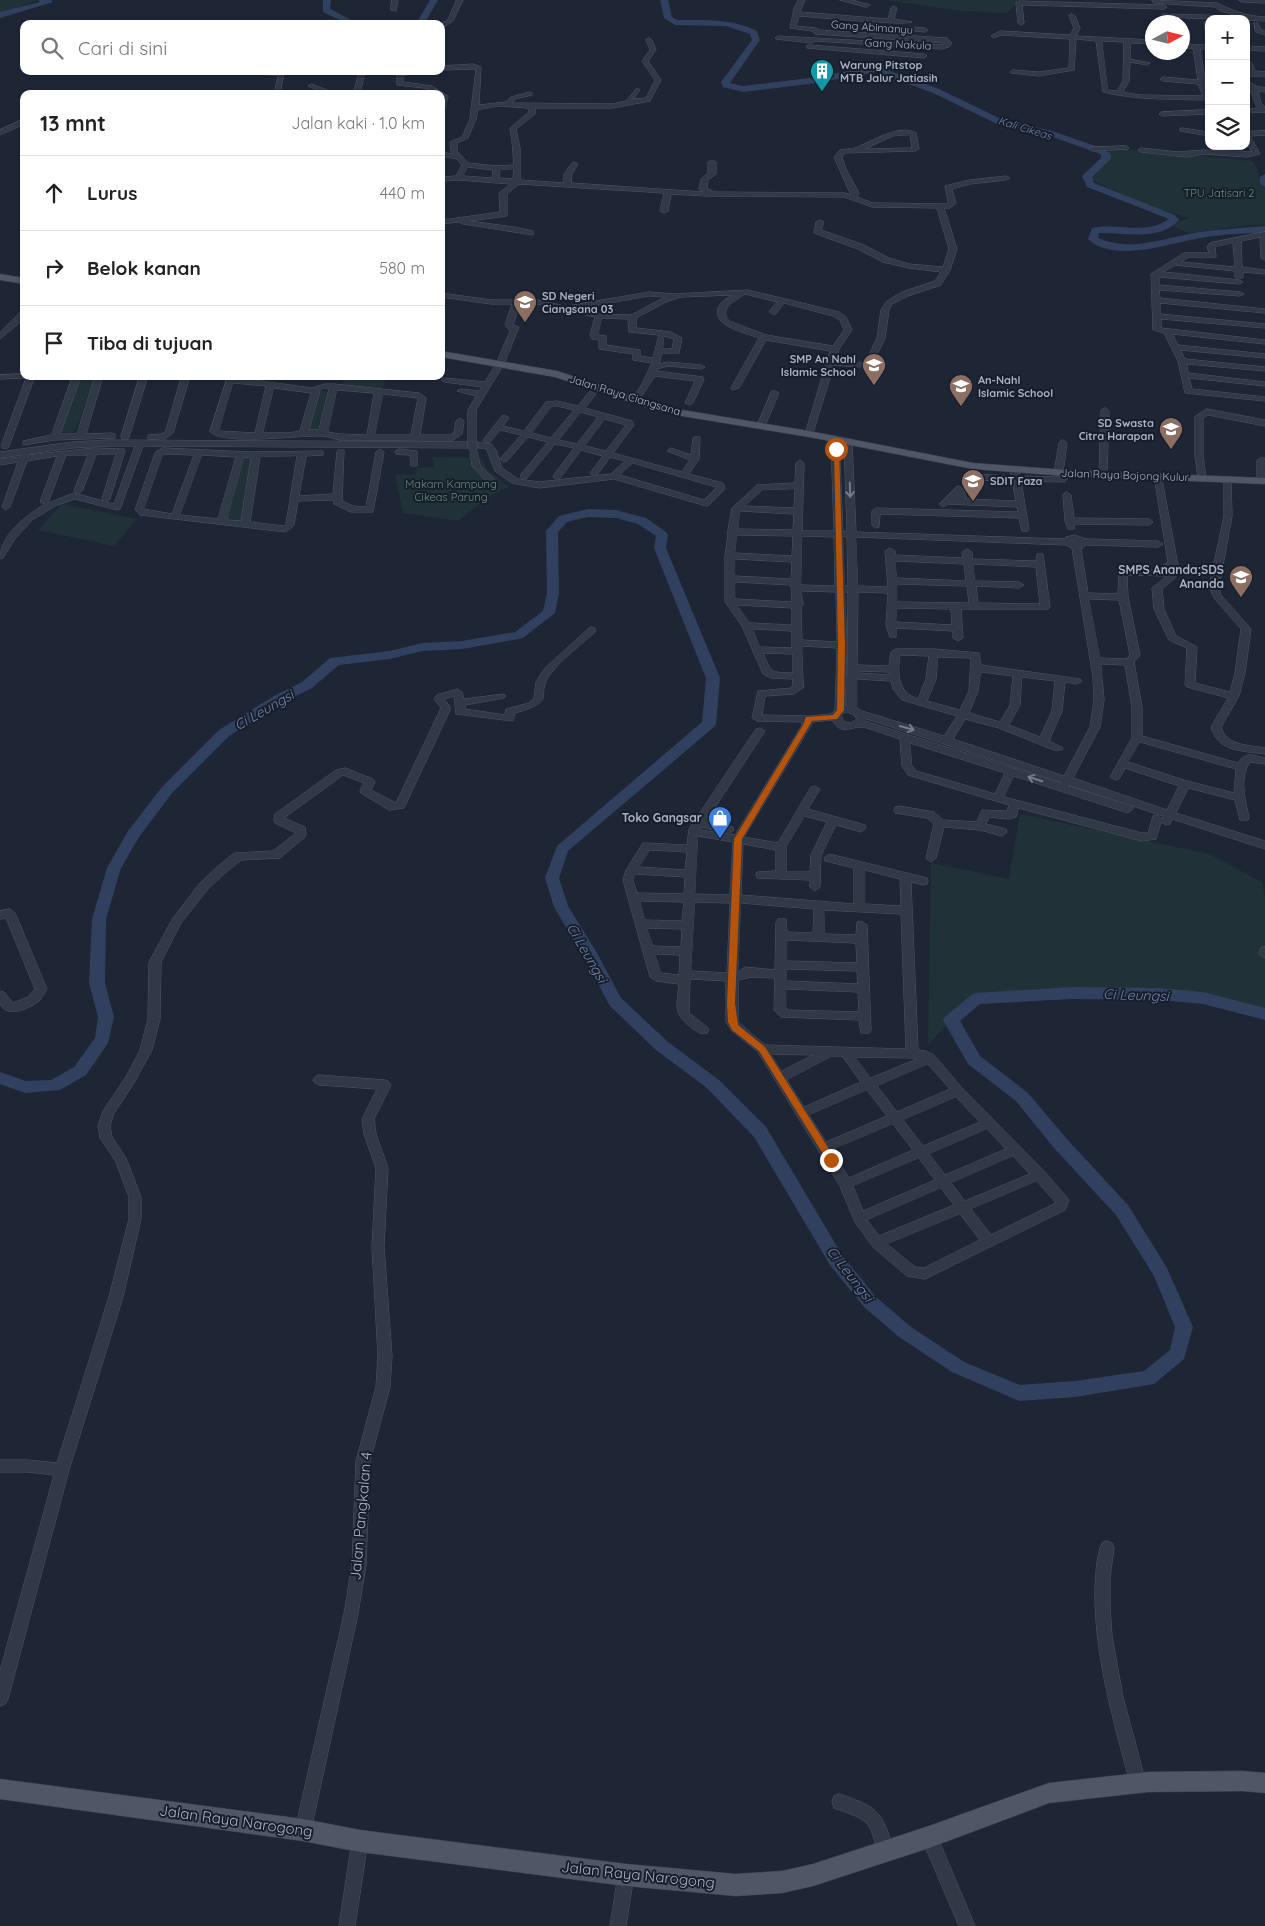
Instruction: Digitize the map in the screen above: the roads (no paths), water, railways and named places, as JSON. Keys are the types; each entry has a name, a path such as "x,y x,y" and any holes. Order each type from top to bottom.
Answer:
{"main road":[{"path":"0,277 20,280"},
{"name":"Jalan Raya Ciangsana","path":"445,355 557,374 635,400 682,413 808,434"},
{"name":"Jalan Raya Bojong Kulur","path":"808,434 1016,474 1103,474 1263,481"},
{"name":"Jalan Raya Narogong","path":"0,1789 303,1830 360,1841 626,1875 736,1885 782,1882 813,1875 929,1837 1049,1793 1138,1783 1242,1781 1265,1783"}],"street":[{"path":"394,10 395,0"},
{"path":"445,24 451,20 460,0"},
{"path":"802,0 798,6 792,27 813,38"},
{"path":"843,0 867,6"},
{"path":"1054,0 1098,3 1118,0"},
{"path":"1129,0 1175,1 1217,5 1222,10 1240,15"},
{"path":"1242,0 1265,1"},
{"path":"1022,23 1019,4 1113,11 1164,7 1166,4 1175,1"},
{"path":"1164,7 1164,15"},
{"path":"890,21 894,8"},
{"path":"797,14 909,22"},
{"path":"813,38 823,16"},
{"path":"1012,72 1039,74 1072,69 1073,34 1077,28 1072,16"},
{"path":"1190,19 1205,18"},
{"path":"1250,18 1265,19"},
{"path":"1256,24 1258,32 1265,33 1265,38"},
{"name":"Gang Abimanyu","path":"813,38 925,30"},
{"path":"994,36 1000,33 1145,42"},
{"path":"778,38 813,38 924,56"},
{"name":"Gang Nakula","path":"813,38 919,38 947,40 949,43 947,46 941,47 813,38"},
{"path":"475,108 508,105 613,106 648,100 658,80 645,61 653,50 649,40"},
{"path":"1099,40 1103,89 1108,93 1205,99"},
{"path":"1120,95 1120,90 1126,81 1127,41"},
{"path":"1190,46 1205,47"},
{"path":"1196,46 1200,81 1205,94"},
{"path":"1250,52 1265,50"},
{"path":"1126,60 1147,62"},
{"path":"445,68 472,66 479,68 473,119 465,138 453,142 454,151 458,157 466,165 497,168 517,167"},
{"path":"1250,69 1252,74 1265,74"},
{"path":"277,90 282,75"},
{"path":"358,90 361,75"},
{"path":"400,75 399,84 427,85 439,90"},
{"path":"1163,79 1205,81"},
{"path":"1250,85 1254,88 1265,90"},
{"path":"311,86 320,90"},
{"path":"1254,88 1256,99 1264,110"},
{"path":"628,102 637,90"},
{"path":"508,105 513,98 530,94"},
{"path":"1250,99 1256,99"},
{"path":"445,223 504,214 503,193 516,183 516,142 513,128 534,114 531,106"},
{"path":"1250,111 1264,110"},
{"path":"1162,114 1205,112"},
{"path":"0,133 20,123"},
{"path":"0,138 20,129"},
{"path":"853,197 855,193 842,169 838,157 842,151 916,149 913,133 896,133 856,150"},
{"path":"1250,135 1265,133"},
{"path":"1193,149 1182,134 1205,134"},
{"path":"1141,150 1178,154 1193,149 1244,156 1256,154 1250,143"},
{"path":"1092,149 1126,148"},
{"path":"445,155 458,157"},
{"path":"712,162 712,174 705,179 703,189 713,194"},
{"path":"567,186 568,174 574,164"},
{"path":"458,178 466,165"},
{"path":"495,180 497,168"},
{"path":"952,176 970,182"},
{"path":"445,179 495,180 516,183 668,192 853,197 872,205 940,206 951,204 948,188 970,182 1006,178"},
{"path":"664,211 668,192"},
{"path":"832,362 859,365 869,363 882,332 886,306 892,300 938,283 946,270 953,249 940,206"},
{"path":"445,222 454,221 489,227 515,228 530,233"},
{"path":"820,222 817,231 861,247 886,260 908,266 946,270"},
{"path":"1156,274 1187,255 1213,255 1212,245 1237,238 1264,234 1265,258"},
{"path":"1237,238 1240,308"},
{"path":"1173,263 1265,272"},
{"path":"1156,274 1239,282"},
{"path":"1156,274 1157,329 1167,332 1265,342"},
{"path":"1199,278 1199,290"},
{"path":"1155,287 1240,294"},
{"path":"748,292 728,300 722,308 722,318 726,323 764,337 835,349"},
{"path":"566,308 649,294 680,295 748,292 829,311 843,319 848,330 845,338 835,349 808,434"},
{"path":"445,296 491,302 537,302 599,316 632,317 663,300 680,295"},
{"path":"773,312 782,300"},
{"path":"1156,300 1265,311"},
{"path":"494,484 476,466 472,440 472,410 500,364 515,329 509,327 509,325 517,302"},
{"path":"599,316 594,334 595,337 603,338 602,348 637,352 636,358 655,367 700,379 690,403"},
{"path":"1157,316 1265,326"},
{"path":"632,317 632,330 671,334 678,338 676,351 659,351"},
{"path":"0,337 20,318"},
{"path":"1167,332 1182,361 1188,391 1265,399"},
{"path":"635,400 649,382 655,367 661,337"},
{"path":"735,388 764,337"},
{"path":"1175,347 1265,356"},
{"path":"1182,361 1265,369"},
{"path":"655,367 668,364 701,367"},
{"path":"1185,375 1265,384"},
{"path":"0,377 20,376"},
{"path":"27,380 2,446 61,443 94,452 122,451 106,499"},
{"path":"44,502 61,443 75,380"},
{"path":"76,439 98,380"},
{"path":"125,437 143,380"},
{"path":"0,462 76,439 163,437 170,433 185,380"},
{"path":"315,391 246,380 228,383 214,432 220,435 258,436 288,436 314,433 339,437 456,437 460,421"},
{"path":"445,380 486,385"},
{"path":"258,436 271,384"},
{"path":"316,445 314,433 315,391 319,386 419,395 422,398 415,437"},
{"path":"334,386 314,433 304,449 290,525 286,529 143,513 139,510 159,454 163,451 249,455 304,449 316,445 488,446 492,450 498,469 515,481 539,485 614,476 702,503 708,503 721,488 720,485 581,446 498,426"},
{"path":"371,436 379,391"},
{"path":"461,391 480,394"},
{"path":"761,426 775,393"},
{"path":"524,476 592,394"},
{"path":"1202,478 1199,456 1199,417 1207,412 1220,395"},
{"path":"504,460 549,404 557,403 626,421 630,424 594,473"},
{"path":"1103,474 1105,411"},
{"path":"1207,412 1265,422"},
{"path":"557,476 604,416"},
{"path":"486,440 505,418"},
{"path":"76,439 140,443 253,444 341,452 412,452 415,456 414,464"},
{"path":"684,475 695,459 697,439"},
{"path":"835,439 837,534 841,592 838,717 845,727 854,726 857,716 853,672 852,534 848,441"},
{"path":"0,556 11,538 29,518 52,504 74,496 118,507 140,443"},
{"path":"1062,443 1062,473"},
{"path":"222,522 253,444"},
{"path":"671,450 695,459"},
{"path":"78,490 94,452"},
{"path":"175,517 199,452"},
{"path":"341,452 336,497 339,504 351,509 370,510 380,452"},
{"path":"0,455 25,455"},
{"path":"6,507 25,455"},
{"path":"245,525 249,455"},
{"path":"614,476 631,460"},
{"path":"1263,481 1261,461 1265,461"},
{"path":"800,463 797,511 799,676 797,690 761,694 758,718 808,722"},
{"path":"974,477 1016,474 1019,504 1025,529"},
{"path":"1158,476 1174,571 1172,576 1157,588 1159,609 1172,638 1192,647 1190,685 1234,696"},
{"path":"1228,479 1228,516 1214,587 1217,596 1246,629 1240,673 1234,696 1216,727 1218,736 1225,743 1265,752"},
{"path":"799,486 760,487 736,508 731,532 730,556 730,602 747,626 767,674 799,676"},
{"path":"1065,784 1090,738 1098,718 1099,689 1075,542 1069,521 1067,496"},
{"path":"295,499 336,497"},
{"path":"934,512 946,501 1019,504"},
{"path":"736,508 797,511"},
{"path":"876,525 876,511 1021,515"},
{"path":"1069,521 1150,522"},
{"path":"731,532 1158,544"},
{"path":"893,593 956,606 1045,607 1040,560 890,554 893,593 891,625 893,635"},
{"path":"730,556 797,559"},
{"path":"968,556 973,584 974,606"},
{"path":"1095,661 1129,662 1136,656 1123,597 1122,572 1169,573 1166,558"},
{"path":"731,579 841,592 893,593 973,584 1020,585"},
{"path":"1084,596 1123,597"},
{"path":"730,602 798,605"},
{"path":"891,625 957,633 956,606"},
{"path":"747,626 797,628"},
{"path":"0,1699 62,1470 116,1298 135,1219 135,1197 120,1158 106,1138 104,1126 106,1114 130,1080 146,1050 154,1019 154,968 158,954 177,922 198,894 220,871 238,856 276,855 301,834 301,830 279,820 279,817 340,772 345,771 370,782 366,792 392,807 400,806 446,708 440,698 457,692 462,713 509,719 510,711 532,705 538,699 541,682 548,670 592,630"},
{"path":"758,650 836,645"},
{"path":"947,740 963,713 975,691 976,655 897,651 895,654 895,673 902,696 963,713 1003,726 1058,748"},
{"path":"922,702 931,679 934,652"},
{"path":"1115,777 1137,738 1137,707 1129,662"},
{"path":"977,668 1060,678 1077,682"},
{"path":"853,672 895,673"},
{"path":"1003,726 1015,705 1018,673"},
{"path":"1042,743 1057,711 1060,678"},
{"path":"459,703 501,696"},
{"path":"857,716 905,738 1011,772 1065,784"},
{"path":"787,725 857,716 947,740 1065,784 1265,853"},
{"path":"762,1049 925,1055 930,1058 958,1092 1040,1175 1061,1198 1063,1204 924,1274 912,1272 877,1243 859,1218 846,1184 762,1049 735,1027 732,1022 731,1003 740,836 808,722"},
{"path":"704,1030 683,1013 692,849 696,828 760,731"},
{"path":"905,738 907,766 912,774 1014,804 1142,837 1152,836 1184,784"},
{"path":"1137,738 1240,767"},
{"path":"1244,817 1240,798 1240,767 1247,758 1265,761"},
{"path":"1123,764 1184,784 1240,798"},
{"path":"998,799 1011,772"},
{"path":"781,875 782,844 815,789"},
{"path":"980,826 986,813 1010,816 1014,804"},
{"path":"899,810 930,815 940,823 980,826 1002,832"},
{"path":"801,811 861,828"},
{"path":"1164,818 1265,845"},
{"path":"761,875 781,875 815,882 816,855 834,821"},
{"path":"931,858 940,823"},
{"path":"696,828 782,844"},
{"path":"692,849 649,845 631,870 628,880 657,977 685,978 734,972 781,974 863,967"},
{"path":"829,858 923,881"},
{"path":"860,866 860,908"},
{"path":"631,870 690,874"},
{"path":"905,876 912,1054"},
{"path":"634,897 736,899 819,906 906,910"},
{"path":"819,906 819,938"},
{"path":"0,915 10,913 41,989 39,995 34,1000 10,1008 0,995"},
{"path":"782,922 780,1008 785,1014 864,1016"},
{"path":"641,924 689,926"},
{"path":"861,925 865,1030"},
{"path":"782,936 862,940"},
{"path":"649,950 687,951"},
{"path":"781,974 863,988"},
{"path":"780,1078 830,1052"},
{"path":"845,1052 989,1242"},
{"path":"802,1113 930,1058"},
{"name":"Jalan Pangkalan 4","path":"303,1830 351,1614 359,1565 363,1462 383,1387 386,1356 378,1247 382,1168 370,1134 368,1119 385,1085 319,1080"},
{"path":"824,1148 958,1092"},
{"path":"846,1184 988,1123"},
{"path":"859,1218 1015,1150"},
{"path":"877,1243 1040,1175"},
{"path":"0,1466 28,1466 62,1470"},
{"path":"1107,1548 1104,1562 1102,1610 1114,1697 1138,1783"},
{"path":"840,1802 869,1813 874,1818 878,1823 885,1852"},
{"path":"929,1837 967,1926"},
{"path":"347,1926 360,1841"},
{"path":"618,1926 626,1875"}],"waterway":[{"name":"Kali Cikeas","path":"0,15 49,2 42,0"},
{"name":"Kali Cikeas","path":"327,0 326,10 347,20"},
{"name":"Kali Cikeas","path":"422,20 434,0"},
{"name":"Kali Cikeas","path":"664,0 668,18 675,22 726,24 754,33 756,40 725,82 726,85 743,89 809,81 877,69 936,91 998,121 1049,133 1101,151 1106,154 1106,159 1087,176 1090,185 1172,217 1174,220 1156,230 1095,230 1093,239 1106,245 1119,248 1146,247 1199,235 1265,229"},
{"name":"Kali Cikeas","path":"1265,177 1265,184"},
{"name":"Ci Leungsi","path":"0,1078 25,1087 54,1086 80,1071 103,1039 106,1017 97,983 99,919 114,868 133,834 167,790 224,733 279,699 307,685 335,661 390,655 422,647 462,645 519,635 549,613 553,593 552,531 563,519 588,513 616,514 642,521 662,535 660,548 713,678 709,724 562,849 552,878 561,907 592,957 615,1002 662,1046 713,1084 760,1132 836,1260 870,1302 905,1332 958,1367 1019,1393 1075,1389 1148,1378 1178,1354 1184,1327 1161,1273 1122,1210 1060,1143 1022,1097 974,1060 951,1020 976,999 1071,993 1160,994 1203,998 1265,1014"}],"place":[{"name":"Warung Pitstop MTB Jalur Jatiasih","path":"822,92"},
{"name":"SD Negeri Ciangsana 03","path":"525,323"},
{"name":"SMP An Nahl Islamic School","path":"874,386"},
{"name":"An-Nahl Islamic School","path":"961,407"},
{"name":"SD Swasta Citra Harapan","path":"1171,450"},
{"name":"SDIT Faza","path":"973,502"},
{"name":"SMPS Ananda;SDS Ananda","path":"1241,598"},
{"name":"Toko Gangsar","path":"720,839"}],"park label":[{"name":"TPU Jatisari 2","path":"1219,193"},
{"name":"Makam Kampung Cikeas Parung","path":"451,490"}]}
